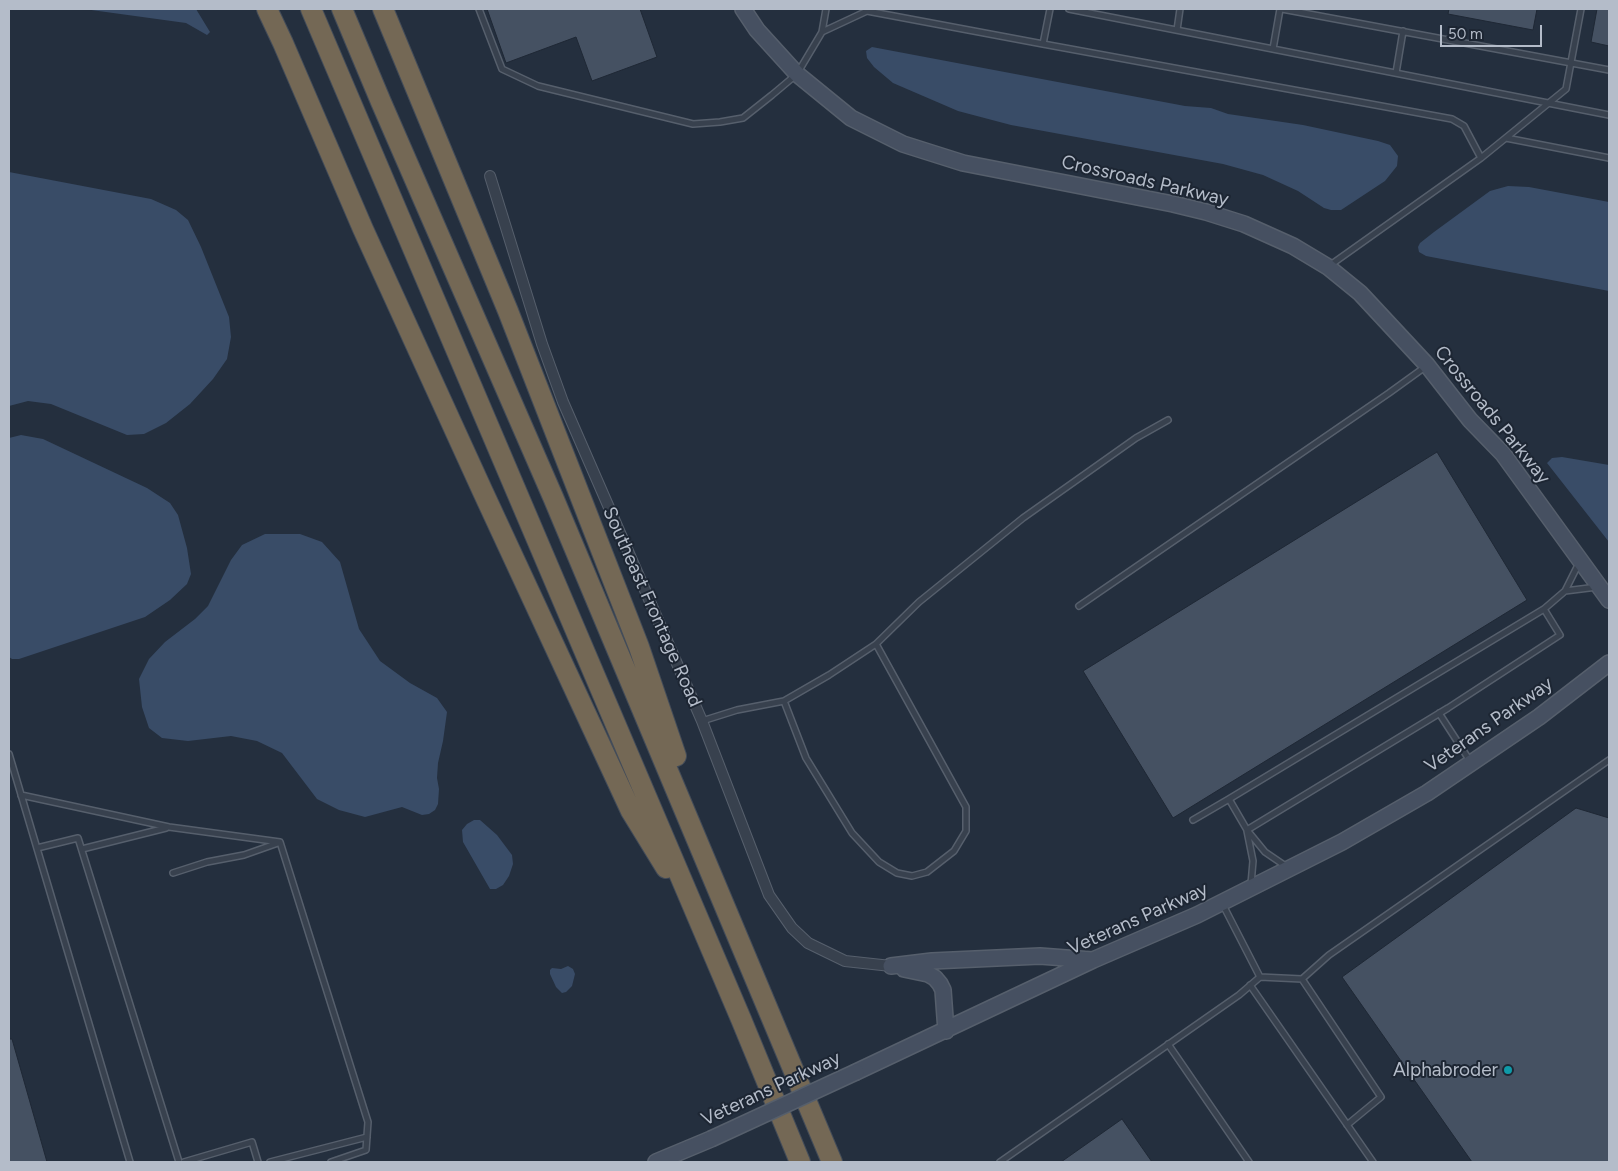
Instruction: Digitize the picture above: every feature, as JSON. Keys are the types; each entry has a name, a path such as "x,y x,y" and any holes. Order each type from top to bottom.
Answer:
{"highway":[{"path":"267,9 404,320 631,811 704,932"},
{"path":"311,9 800,1162"},
{"path":"342,9 553,497 832,1162"},
{"path":"383,9 508,311 639,647 731,918"}],"main road":[{"name":"Crossroads Parkway","path":"743,9 757,30 797,74 851,118 903,144 963,163 1206,212 1244,224 1293,246 1328,267 1360,293 1427,365 1470,420 1503,454 1609,600"},
{"name":"Veterans Parkway","path":"656,1162 711,1139 946,1031 1093,960 1197,915 1342,842 1427,793 1539,717 1609,663"},
{"path":"891,966 932,961 1040,956 1093,960"},
{"path":"891,966 928,974 935,978 943,990 946,1031"}],"street":[{"name":"Southeast Frontage Road","path":"490,176 542,344 563,402 702,721 769,895 792,928 808,944 845,961 891,966"}],"lane":[{"path":"478,9 502,69 538,86 693,124 743,118 797,74 822,32 826,9"},
{"path":"1043,44 1050,9"},
{"path":"1070,9 1609,115"},
{"path":"1177,30 1180,9"},
{"path":"1273,49 1281,9 1609,70"},
{"path":"1328,267 1481,158 1566,89 1581,9"},
{"path":"822,32 867,11 1452,119 1464,126 1481,158"},
{"path":"1396,73 1403,31"},
{"path":"1506,138 1609,158"},
{"path":"1079,606 1427,365"},
{"path":"702,721 737,710 784,701 829,675 876,644 919,602 1023,518 1136,438 1168,420"},
{"path":"1193,820 1544,608 1565,591 1580,560"},
{"path":"1565,591 1600,587"},
{"path":"1247,830 1439,714 1560,636 1544,608"},
{"path":"784,701 806,758 852,833 880,862 897,873 912,876 927,872 954,851 966,831 966,807 876,644"},
{"path":"1439,714 1471,763"},
{"path":"9,754 130,1162"},
{"path":"1000,1162 1260,977 1302,979 1329,955 1609,760"},
{"path":"21,795 169,827 280,842"},
{"path":"1229,799 1247,830 1265,852 1289,869"},
{"path":"82,849 169,827"},
{"path":"1247,830 1253,861 1251,888"},
{"path":"36,848 78,838 179,1162"},
{"path":"173,873 207,862 244,855 280,842"},
{"path":"280,842 368,1122 366,1150 331,1162"},
{"path":"1222,903 1260,977"},
{"path":"1302,979 1381,1097 1347,1126"},
{"path":"1250,985 1372,1162"},
{"path":"1168,1044 1249,1162"},
{"path":"270,1162 367,1137"},
{"path":"184,1162 252,1142 258,1162"}],"water":[{"path":"84,9 196,9 210,32 207,35 186,23"},
{"path":"872,47 1185,106 1211,108 1228,114 1303,125 1378,141 1390,145 1398,156 1397,166 1385,181 1341,210 1331,210 1324,208 1298,191 1263,175 1223,164 1011,125 958,111 893,83 874,67 867,58 866,51"},
{"path":"9,172 151,199 176,210 188,220 229,317 231,337 227,359 213,379 190,404 166,423 144,434 127,435 51,404 28,401 9,406"},
{"path":"1508,186 1529,187 1609,202 1609,291 1426,256 1419,252 1418,247 1420,243 1434,232 1490,191"},
{"path":"21,435 43,439 147,488 170,503 178,515 187,548 191,574 187,584 170,600 145,617 19,659 12,659 9,657 9,438"},
{"path":"1562,457 1609,465 1609,542 1547,463 1552,458"},
{"path":"265,534 300,534 322,542 340,562 359,629 380,661 410,683 437,698 447,712 438,763 438,804 435,810 429,814 422,815 402,807 365,817 339,810 317,799 282,753 257,741 231,736 188,741 162,738 149,728 142,707 139,679 149,659 165,642 195,619 208,606 231,560 242,545"},
{"path":"474,820 480,820 497,835 512,855 513,864 509,876 503,885 496,889 490,889 463,842 462,830"},
{"path":"568,966 573,969 575,974 572,986 562,993 556,987 550,970 552,968 561,969"}],"building":[{"path":"487,9 640,9 657,57 592,81 576,37 506,63"},
{"path":"1449,9 1537,9 1533,30 1448,14"},
{"path":"1597,9 1609,9 1609,46 1591,42"},
{"path":"1437,452 1527,600 1173,818 1083,671"},
{"name":"Alphabroder","path":"1576,808 1609,818 1609,1162 1472,1162 1342,977"},
{"path":"9,1039 12,1039 47,1162 9,1162"},
{"path":"1122,1119 1152,1162 1061,1162"}],"place":[{"name":"Alphabroder","path":"1508,1070"}]}
